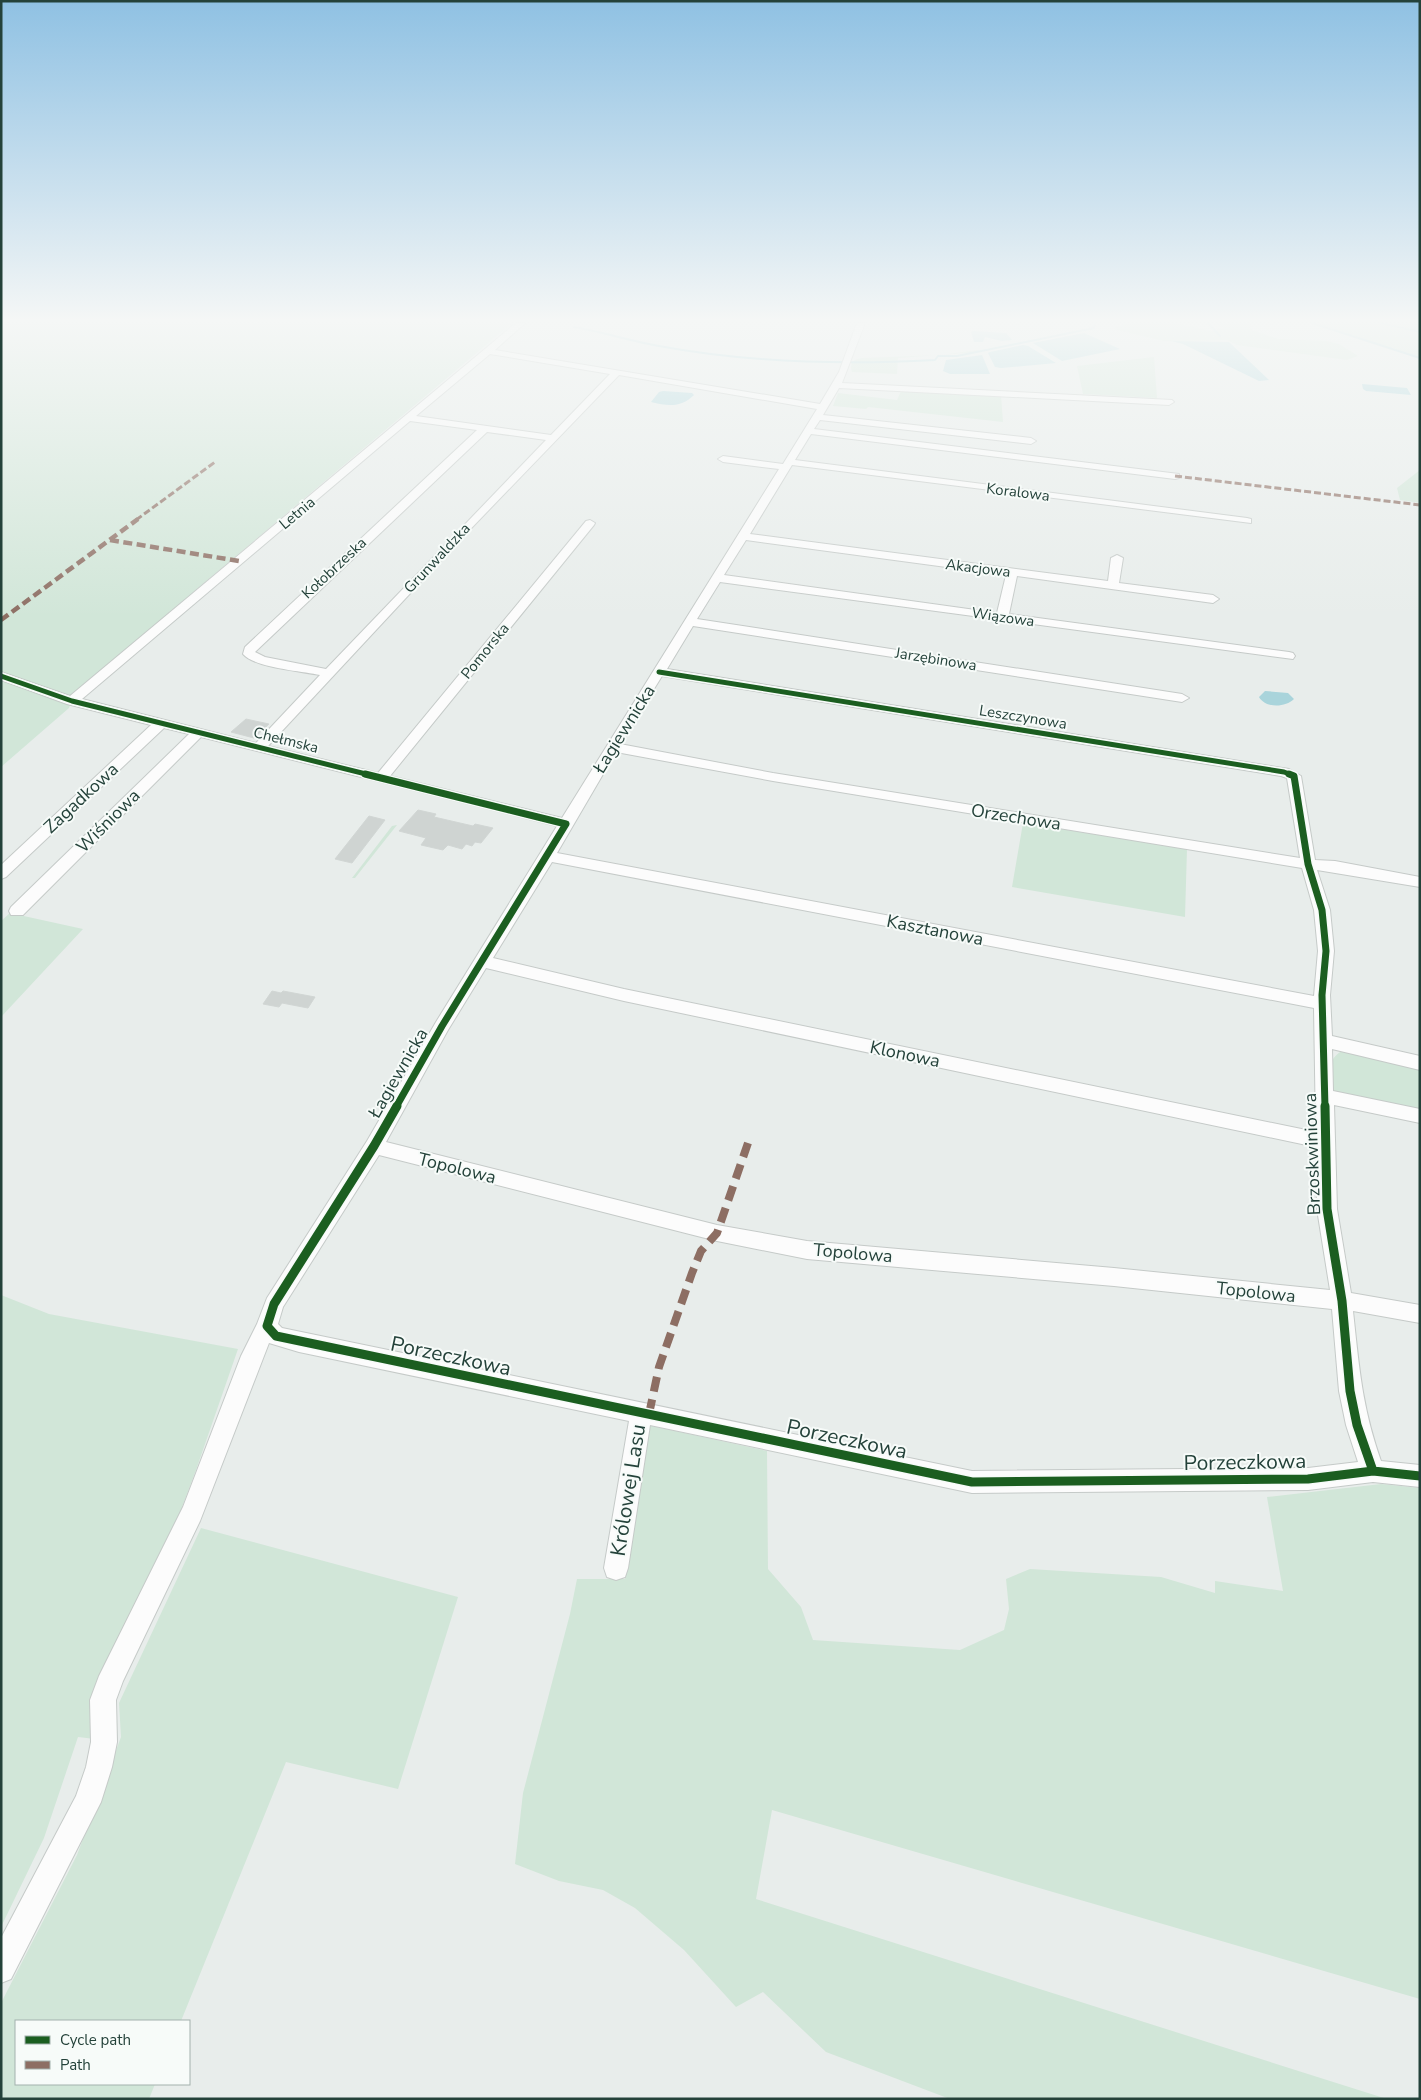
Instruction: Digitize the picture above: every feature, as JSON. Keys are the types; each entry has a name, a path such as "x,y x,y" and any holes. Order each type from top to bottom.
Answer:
{"street":[{"name":"Letnia","path":"72,701 405,421"},
{"path":"429,421 552,438"},
{"name":"Grunwaldzka","path":"259,747 552,438 572,421"},
{"name":"Łagiewnicka","path":"1,1969 88,1802 99,1767 104,1742 103,1700 192,1513 252,1356 271,1331 274,1304 374,1146 442,1026 484,962 612,748 815,421"},
{"path":"886,421 1032,441"},
{"name":"Kołobrzeska","path":"329,672 261,660 249,654 249,650 484,429"},
{"path":"809,431 1175,476"},
{"name":"Koralowa","path":"723,459 788,465 1246,521"},
{"name":"Pomorska","path":"381,778 590,524"},
{"name":"Akacjowa","path":"743,536 1213,599"},
{"path":"1113,585 1117,558"},
{"path":"1002,617 1012,572"},
{"name":"Wiązowa","path":"718,578 1289,656"},
{"name":"Jarzębinowa","path":"690,622 1182,698"},
{"name":"Leszczynowa","path":"659,672 1284,772 1296,778 1308,864"},
{"name":"Chełmska","path":"5,680 72,701 566,824"},
{"name":"Zagadkowa","path":"1,874 161,723"},
{"name":"Wiśniowa","path":"17,911 198,732"},
{"name":"Orzechowa","path":"612,748 773,777 1308,864 1326,865 1420,882"},
{"name":"Kasztanowa","path":"548,856 1322,1004"},
{"name":"Brzoskwiniowa","path":"1308,864 1322,910 1326,951 1322,1004 1327,1142 1327,1209 1342,1301 1350,1391 1357,1425 1373,1471"},
{"name":"Klonowa","path":"484,962 624,994 1327,1142"},
{"path":"1324,1041 1420,1062"},
{"path":"1325,1096 1420,1116"},
{"name":"Topolowa","path":"374,1146 716,1233 807,1250 1114,1276 1379,1305 1420,1314"},
{"name":"Porzeczkowa","path":"271,1331 972,1482 1308,1479 1329,1478 1373,1471 1420,1476"},
{"name":"Królowej Lasu","path":"616,1568 641,1412"}],"green space":[{"path":"1,421 396,421 74,693 69,708 1,767"},
{"path":"1420,470 1420,503 1400,500 1397,488"},
{"path":"1023,823 1187,849 1185,917 1012,887"},
{"path":"397,825 355,878 352,878 392,826"},
{"path":"10,913 83,929 1,1017 1,921"},
{"path":"1347,1048 1420,1065 1420,1114 1334,1093 1330,1079 1330,1067 1335,1057"},
{"path":"1,1295 49,1314 238,1349 196,1470 95,1739 78,1737 44,1838 1,1927"},
{"path":"643,1424 767,1451 768,1569 801,1607 813,1640 960,1650 1004,1630 1009,1609 1006,1579 1030,1569 1161,1577 1215,1593 1215,1581 1283,1591 1267,1497 1381,1484 1420,1488 1420,1999 772,1810 756,1899 1387,2099 950,2099 826,2052 763,1992 736,2007 684,1950 635,1908 603,1890 559,1881 515,1864 523,1793 570,1614 577,1579 625,1579"},
{"path":"201,1528 458,1597 398,1789 286,1762 181,2020 15,2020 15,2085 155,2085 149,2099 1,2099 1,2003 77,1855 121,1737 119,1703"}],"water":[{"path":"1265,691 1288,693 1294,699 1286,704 1270,705 1259,697"}],"building":[{"path":"246,719 269,724 254,738 231,732"},
{"path":"418,810 436,814 434,817 473,826 475,824 493,828 481,843 475,842 472,846 466,844 462,849 448,845 443,850 421,845 426,838 399,831"},
{"path":"369,816 385,820 352,863 335,859"},
{"path":"272,991 281,993 283,991 315,997 308,1008 282,1003 279,1007 263,1004"}],"marked path":[{"path":"1,620 215,462"},
{"path":"1175,476 1420,505"},
{"path":"110,540 239,561"},
{"path":"649,1414 659,1367 692,1273 701,1251 717,1233 748,1143"}],"cycle path":[{"path":"659,672 1284,772 1294,776 1308,864 1322,910 1326,951 1322,995 1327,1209 1342,1301 1350,1391 1357,1425 1373,1471"},
{"path":"1,676 72,701 566,824 442,1026 374,1146 274,1304 267,1326 276,1336 972,1482 1308,1479 1373,1471 1420,1476"}]}
